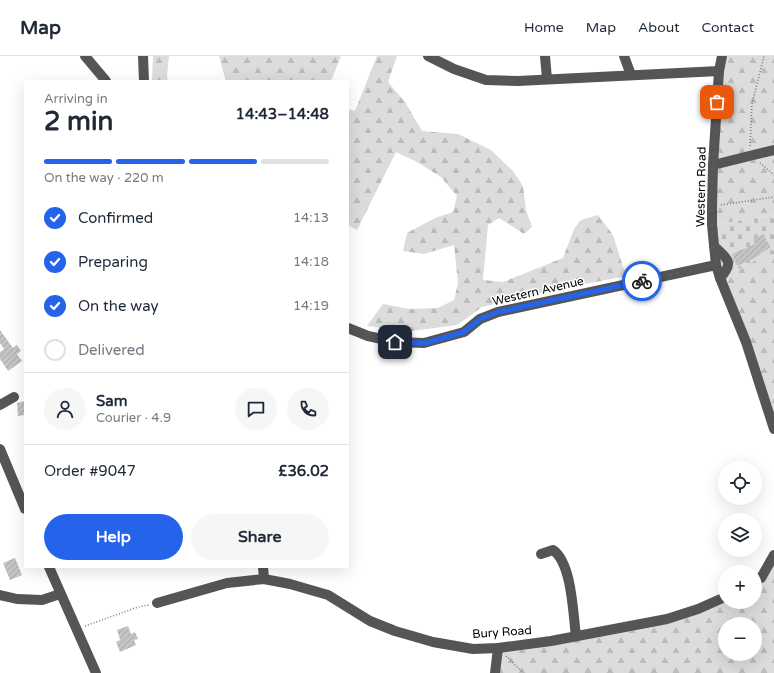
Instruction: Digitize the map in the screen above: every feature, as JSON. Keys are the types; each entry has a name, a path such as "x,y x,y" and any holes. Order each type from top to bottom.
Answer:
{"street":[{"path":"85,56 105,80"},
{"path":"143,56 144,80"},
{"path":"428,56 454,69 486,80 547,79 719,71"},
{"path":"545,56 547,79"},
{"path":"624,56 631,75"},
{"name":"Western Road","path":"722,56 719,71 713,165 712,207 716,265 746,342 774,429"},
{"path":"713,165 774,150"},
{"path":"714,246 726,258 728,265 728,270 720,278"},
{"name":"Western Avenue","path":"349,328 368,336 395,342 424,343 464,332 480,319 498,312 716,265"},
{"path":"0,404 14,397"},
{"path":"0,449 24,507"},
{"path":"541,554 553,550 557,552 565,567 569,580 576,636"},
{"path":"762,576 774,555"},
{"path":"49,568 60,594 77,628 93,672"},
{"path":"263,568 264,579"},
{"name":"Bury Road","path":"157,603 227,583 264,579 328,594 370,621 395,631 433,642 473,649 498,648 551,641 667,619 718,601"},
{"path":"0,595 17,599 42,600 60,594"},
{"path":"495,673 498,648"}],"path":[{"path":"764,56 752,104 750,155 774,174"},
{"path":"712,207 774,197"},
{"path":"77,628 138,607 157,603"},
{"path":"498,648 523,673"}],"green space":[{"path":"153,56 169,56 168,80 152,80"},
{"path":"219,56 341,56 331,80 226,80"},
{"path":"377,56 397,56 388,82 405,102 422,131 458,134 491,150 513,171 523,186 526,210 532,227 524,234 499,218 488,225 483,280 503,282 563,258 574,229 581,220 598,215 613,235 626,276 534,294 482,307 457,325 411,331 367,326 383,304 410,309 438,308 454,300 458,283 454,245 424,254 403,251 407,233 435,218 453,212 457,196 441,177 417,162 396,152 357,230 349,226 349,109 355,111"},
{"path":"722,56 774,56 774,215 712,225"},
{"path":"774,215 774,254 767,255 720,278 712,225"},
{"path":"767,254 774,254 774,429 720,278"},
{"path":"774,555 774,673 495,673 498,648 551,641 718,604 718,609 762,609 762,571"}],"building":[{"path":"764,234 770,246 769,248 760,255 737,266 732,254 755,244 753,239"},
{"path":"0,330 13,348 17,345 21,351 17,354 22,361 8,371 0,359 0,352 4,349 0,343"},
{"path":"24,401 24,415 18,416 17,403"},
{"path":"15,558 22,575 10,580 3,563"},
{"path":"128,626 131,634 135,632 138,639 134,640 136,645 120,652 116,642 120,640 117,630"}],"way so far":[{"path":"642,281 716,265 712,225 712,207 717,102"}],"route":[{"path":"395,342 424,343 464,332 480,319 498,312 642,281"}]}
